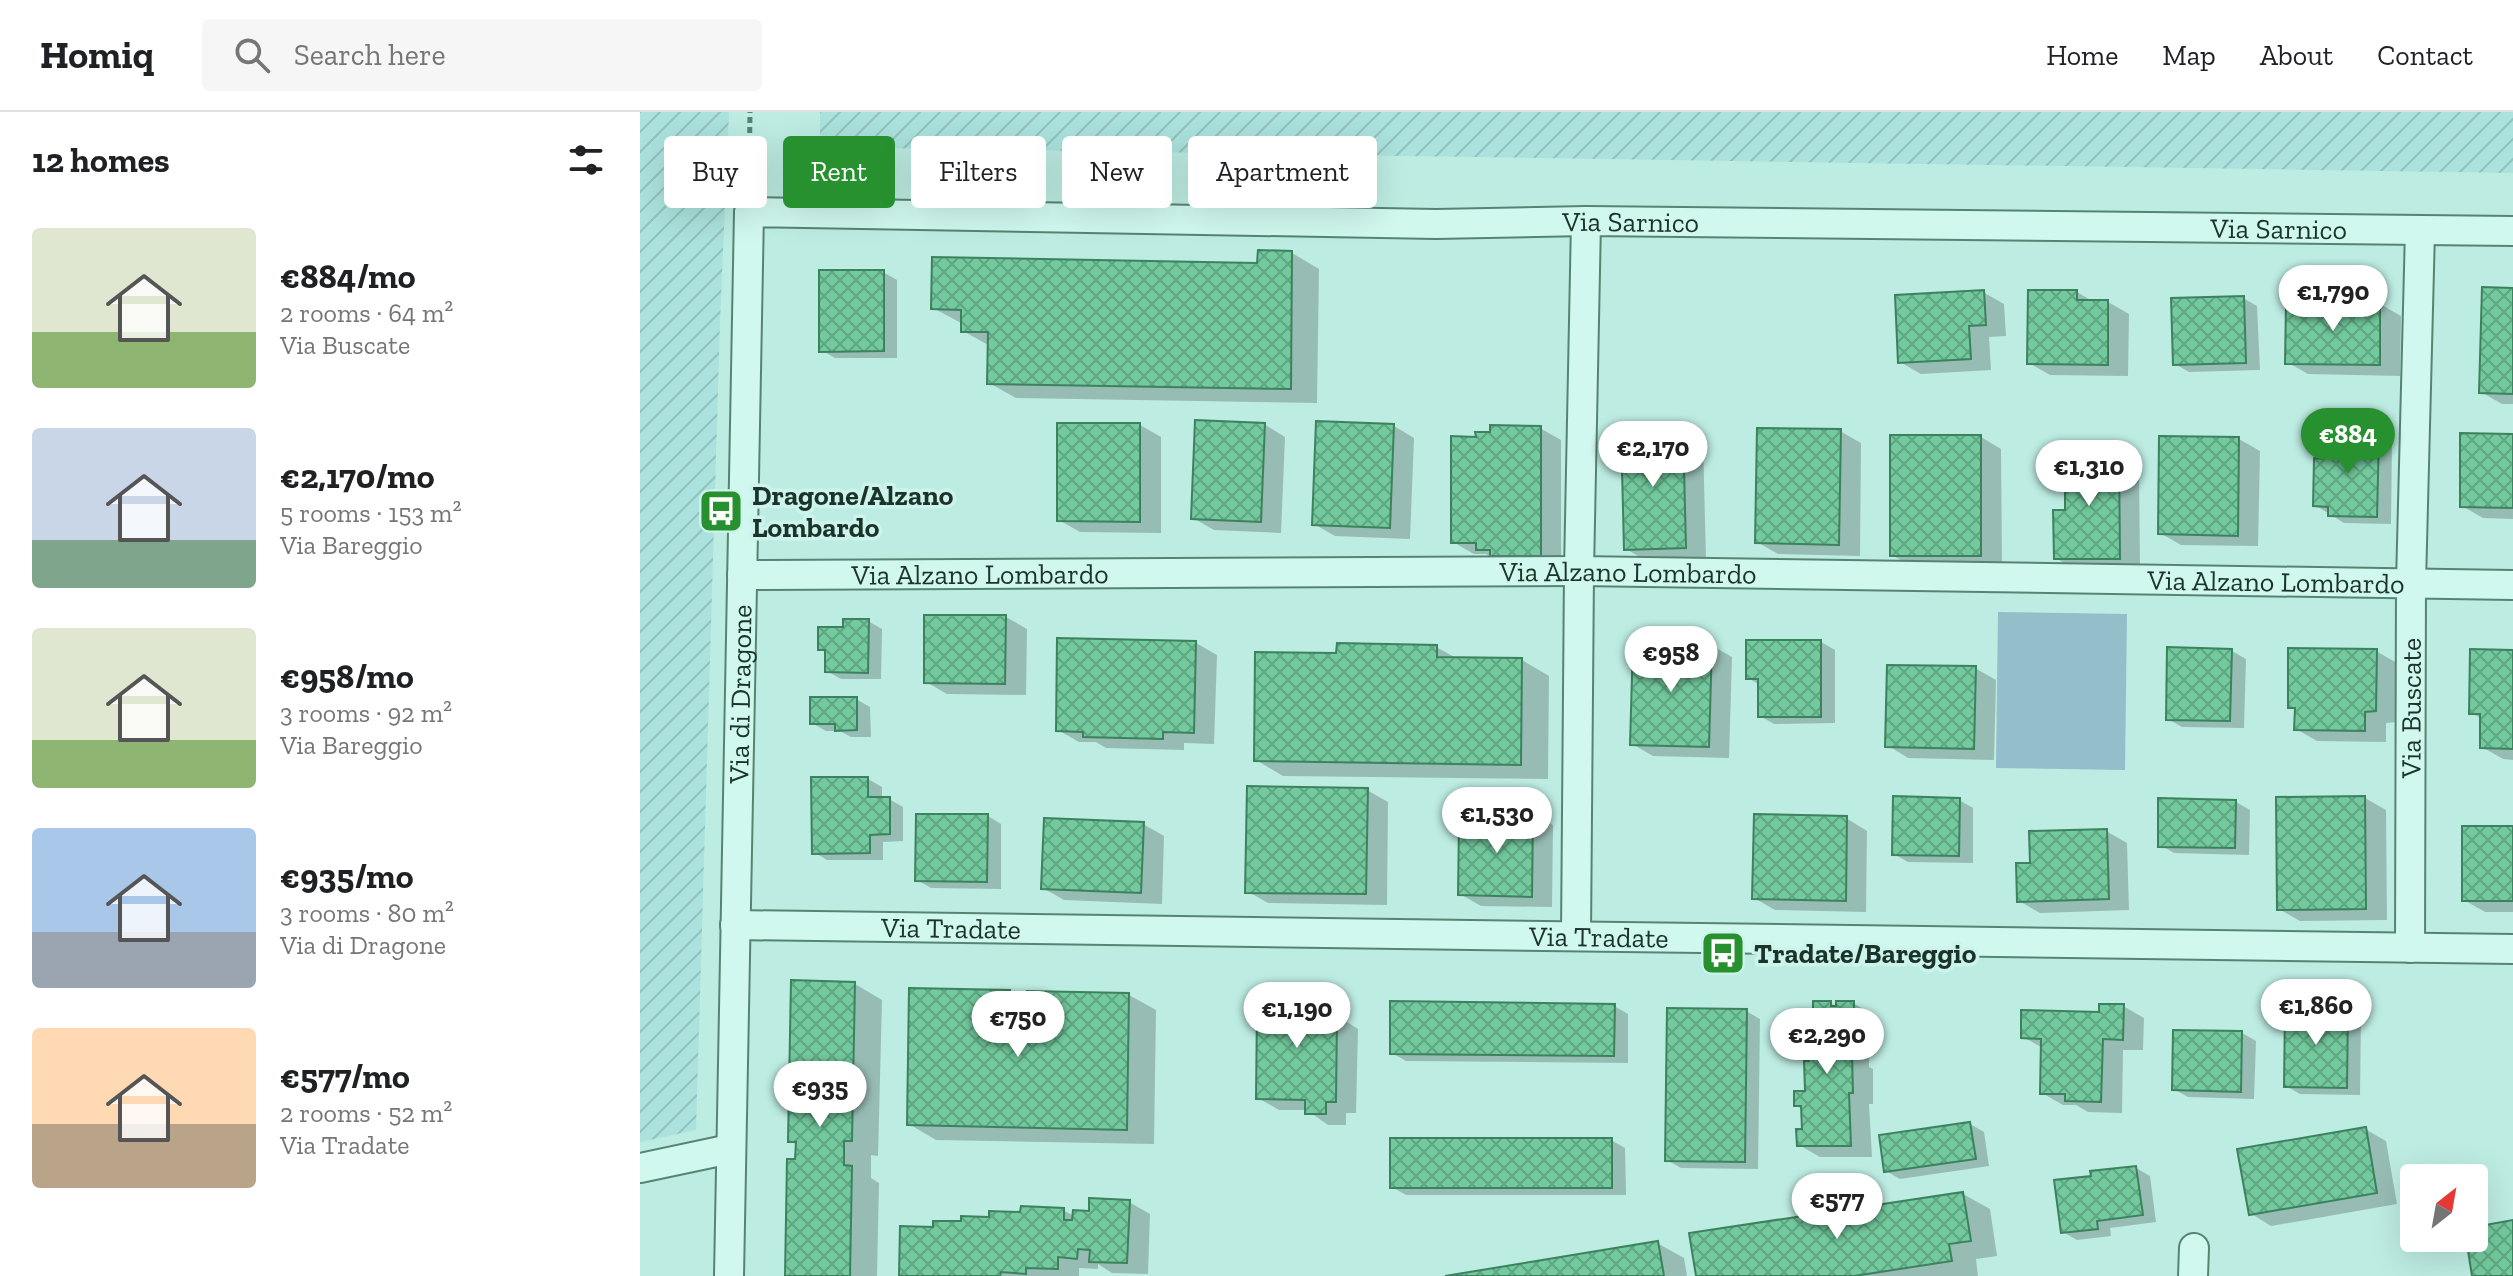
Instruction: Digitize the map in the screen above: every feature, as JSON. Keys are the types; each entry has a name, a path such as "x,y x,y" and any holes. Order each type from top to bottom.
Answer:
{"street":[{"name":"Via Sarnico","path":"749,212 1436,224 1586,221 2513,231"},
{"name":"Via di Dragone","path":"729,1276 749,212"},
{"path":"1576,936 1586,221"},
{"name":"Via Buscate","path":"2410,948 2411,583 2420,230"},
{"name":"Via Alzano Lombardo","path":"742,575 1579,571 2513,585"},
{"name":"Via Tradate","path":"735,925 2513,949"},
{"path":"640,1168 730,1149"}],"path":[{"path":"749,212 750,112"}],"shaded area":[{"path":"640,112 729,112 728,136 664,136 664,208 725,208 696,1130 640,1142"},
{"path":"820,112 2513,112 2513,173 1377,156 1377,136 1188,136 1188,153 1172,152 1172,136 1062,136 1062,151 1046,150 1046,136 911,136 911,148 895,148 895,136 820,136"},
{"path":"1998,612 2127,614 2125,770 1996,768"}],"building":[{"path":"1258,250 1292,251 1291,389 987,384 988,332 961,332 961,310 931,309 932,257 1257,263"},
{"path":"819,270 884,270 884,351 819,352"},
{"path":"2482,287 2513,288 2513,394 2479,393"},
{"path":"1984,290 1986,325 1969,326 1971,359 1898,363 1895,295"},
{"path":"2028,290 2077,290 2077,300 2108,300 2108,365 2027,364"},
{"path":"2244,296 2246,363 2173,365 2171,298"},
{"path":"2286,301 2380,302 2380,365 2285,364"},
{"path":"1195,420 1265,423 1261,522 1191,519"},
{"path":"1316,421 1394,424 1390,528 1312,525"},
{"path":"1057,423 1140,423 1140,522 1057,521"},
{"path":"1490,425 1541,426 1541,556 1490,556 1490,550 1476,550 1476,543 1451,543 1451,436 1476,437 1475,432 1490,432"},
{"path":"1683,428 1686,548 1624,550 1621,429"},
{"path":"1757,428 1841,429 1839,545 1755,543"},
{"path":"2460,433 2513,434 2513,508 2460,507"},
{"path":"1890,435 1981,435 1981,556 1890,556"},
{"path":"2325,435 2379,435 2377,517 2328,516 2328,507 2313,506 2314,458 2325,459"},
{"path":"2159,436 2239,437 2238,536 2158,534"},
{"path":"2065,451 2119,451 2120,559 2054,559 2053,510 2065,510"},
{"path":"924,615 1006,615 1005,684 924,683"},
{"path":"843,619 869,619 868,673 825,672 825,650 818,650 818,627 843,627"},
{"path":"1057,638 1196,641 1194,733 1163,732 1163,739 1083,737 1083,732 1056,731"},
{"path":"1746,640 1821,640 1821,717 1758,717 1758,679 1746,679"},
{"path":"1633,641 1712,643 1709,747 1630,745"},
{"path":"1337,643 1437,645 1437,657 1522,658 1521,765 1254,761 1255,652 1336,653"},
{"path":"2167,647 2232,649 2230,721 2166,720"},
{"path":"2288,648 2377,649 2376,711 2365,712 2365,731 2294,730 2295,708 2288,708"},
{"path":"2470,649 2513,650 2513,749 2480,748 2480,714 2469,714"},
{"path":"1887,665 1976,666 1974,749 1885,747"},
{"path":"810,697 857,697 857,730 835,731 835,724 810,724"},
{"path":"811,777 868,777 868,797 890,797 890,834 870,835 870,853 812,854"},
{"path":"1247,786 1368,788 1366,894 1245,893"},
{"path":"1893,796 1960,798 1959,856 1892,855"},
{"path":"2365,796 2366,909 2277,910 2276,797"},
{"path":"2158,798 2236,800 2235,848 2158,847"},
{"path":"1487,810 1533,811 1532,897 1458,895 1459,821 1487,822"},
{"path":"916,814 988,814 987,882 915,881"},
{"path":"1754,814 1847,816 1846,901 1752,899"},
{"path":"1044,818 1144,822 1141,893 1041,889"},
{"path":"2462,826 2513,826 2513,901 2462,901"},
{"path":"2107,829 2109,899 2017,902 2016,863 2030,863 2029,831"},
{"path":"791,980 855,982 852,1141 844,1141 844,1165 852,1166 850,1276 785,1276 787,1159 795,1159 796,1142 788,1142"},
{"path":"1278,987 1322,988 1321,1002 1326,1002 1326,1015 1337,1015 1336,1102 1326,1102 1326,1114 1305,1114 1305,1100 1256,1099 1257,1007 1275,1007"},
{"path":"909,988 1010,990 1010,999 1027,1000 1027,991 1129,993 1127,1130 907,1125"},
{"path":"1390,1001 1615,1004 1614,1056 1390,1054"},
{"path":"1813,1001 1831,1001 1831,1006 1836,1006 1836,1001 1854,1001 1854,1044 1849,1044 1853,1093 1849,1093 1851,1146 1797,1146 1796,1129 1802,1129 1801,1106 1794,1106 1794,1091 1805,1091 1804,1061 1809,1061 1809,1047 1801,1047 1800,1018 1813,1018"},
{"path":"2099,1004 2124,1004 2123,1040 2103,1039 2101,1102 2065,1101 2065,1094 2040,1094 2041,1039 2021,1038 2021,1010 2099,1012"},
{"path":"2285,1006 2348,1007 2347,1088 2284,1087"},
{"path":"1667,1008 1747,1009 1745,1162 1665,1161"},
{"path":"2173,1030 2242,1031 2241,1092 2172,1090"},
{"path":"1970,1122 1976,1159 1884,1172 1879,1135"},
{"path":"2366,1127 2377,1193 2249,1215 2237,1149"},
{"path":"1390,1138 1612,1138 1612,1188 1390,1188"},
{"path":"2136,1166 2143,1215 2097,1221 2098,1229 2061,1233 2054,1180 2091,1176 2090,1171"},
{"path":"1963,1192 1971,1241 1949,1244 1952,1261 1854,1276 1696,1276 1689,1233"},
{"path":"1089,1198 1130,1200 1127,1263 1089,1262 1090,1250 1078,1249 1077,1259 1058,1257 1058,1269 1026,1268 1026,1274 899,1276 900,1226 933,1227 933,1221 961,1221 961,1216 989,1217 989,1211 1020,1212 1021,1206 1064,1208 1064,1220 1072,1220 1073,1210 1089,1211"},
{"path":"2513,1220 2513,1276 2472,1276 2468,1252 2488,1252 2488,1224"},
{"path":"1658,1241 1664,1276 1445,1276"}],"place":[{"name":"Dragone/Alzano Lombardo","path":"721,511"},
{"name":"Tradate/Bareggio","path":"1723,953"}]}
